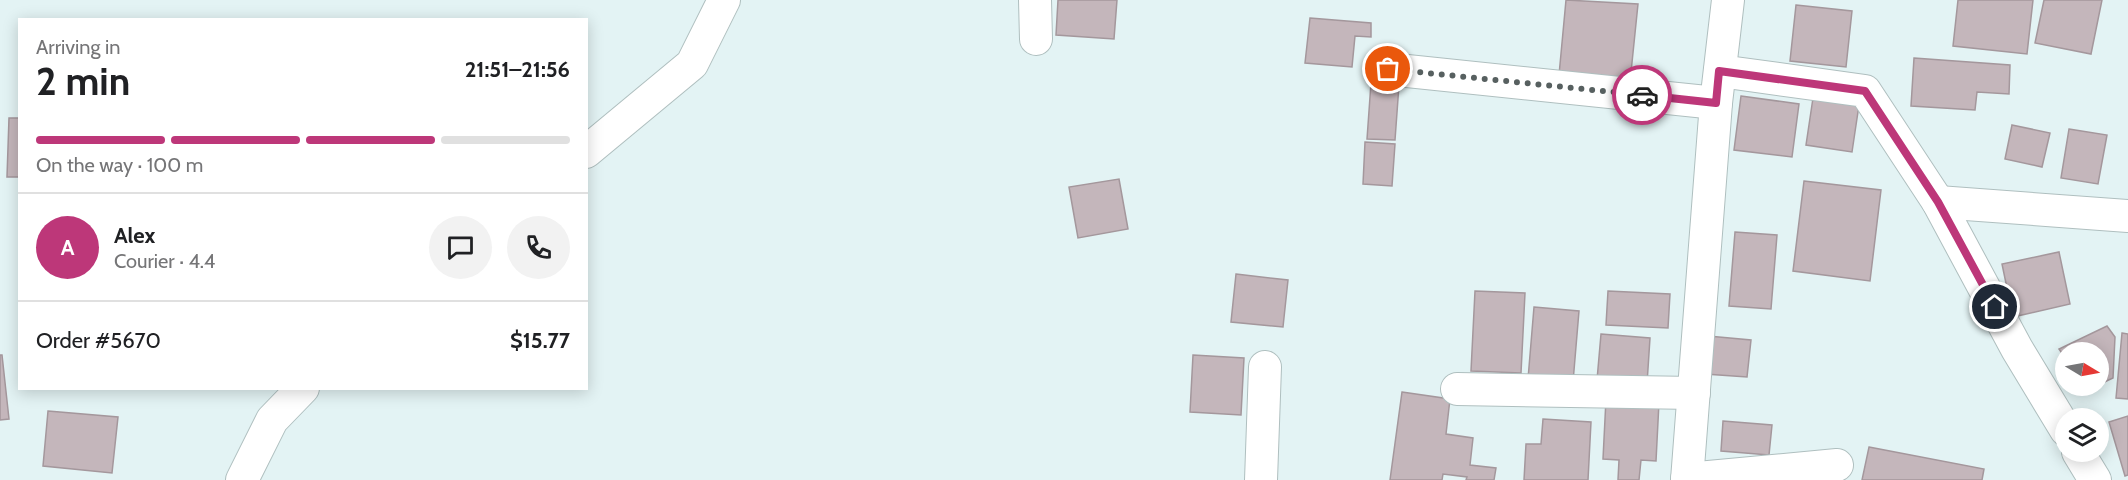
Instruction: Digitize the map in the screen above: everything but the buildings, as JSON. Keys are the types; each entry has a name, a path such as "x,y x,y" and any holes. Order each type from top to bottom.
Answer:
{"street":[{"path":"588,150 692,64 724,0"},
{"path":"1035,0 1036,39"},
{"path":"1728,0 1716,103 1688,479 1837,465"},
{"path":"1388,69 1716,103"},
{"path":"1719,71 1865,91 1938,202 2018,349 2055,411"},
{"path":"1938,202 2128,216"},
{"path":"1261,480 1265,367"},
{"path":"1457,389 1694,393"},
{"path":"242,480 272,420 301,390"},
{"path":"2084,462 2095,480"}],"way so far":[{"path":"1388,69 1642,95"}],"route":[{"path":"1642,95 1716,103 1719,71 1865,91 1938,202 1995,307"}]}
